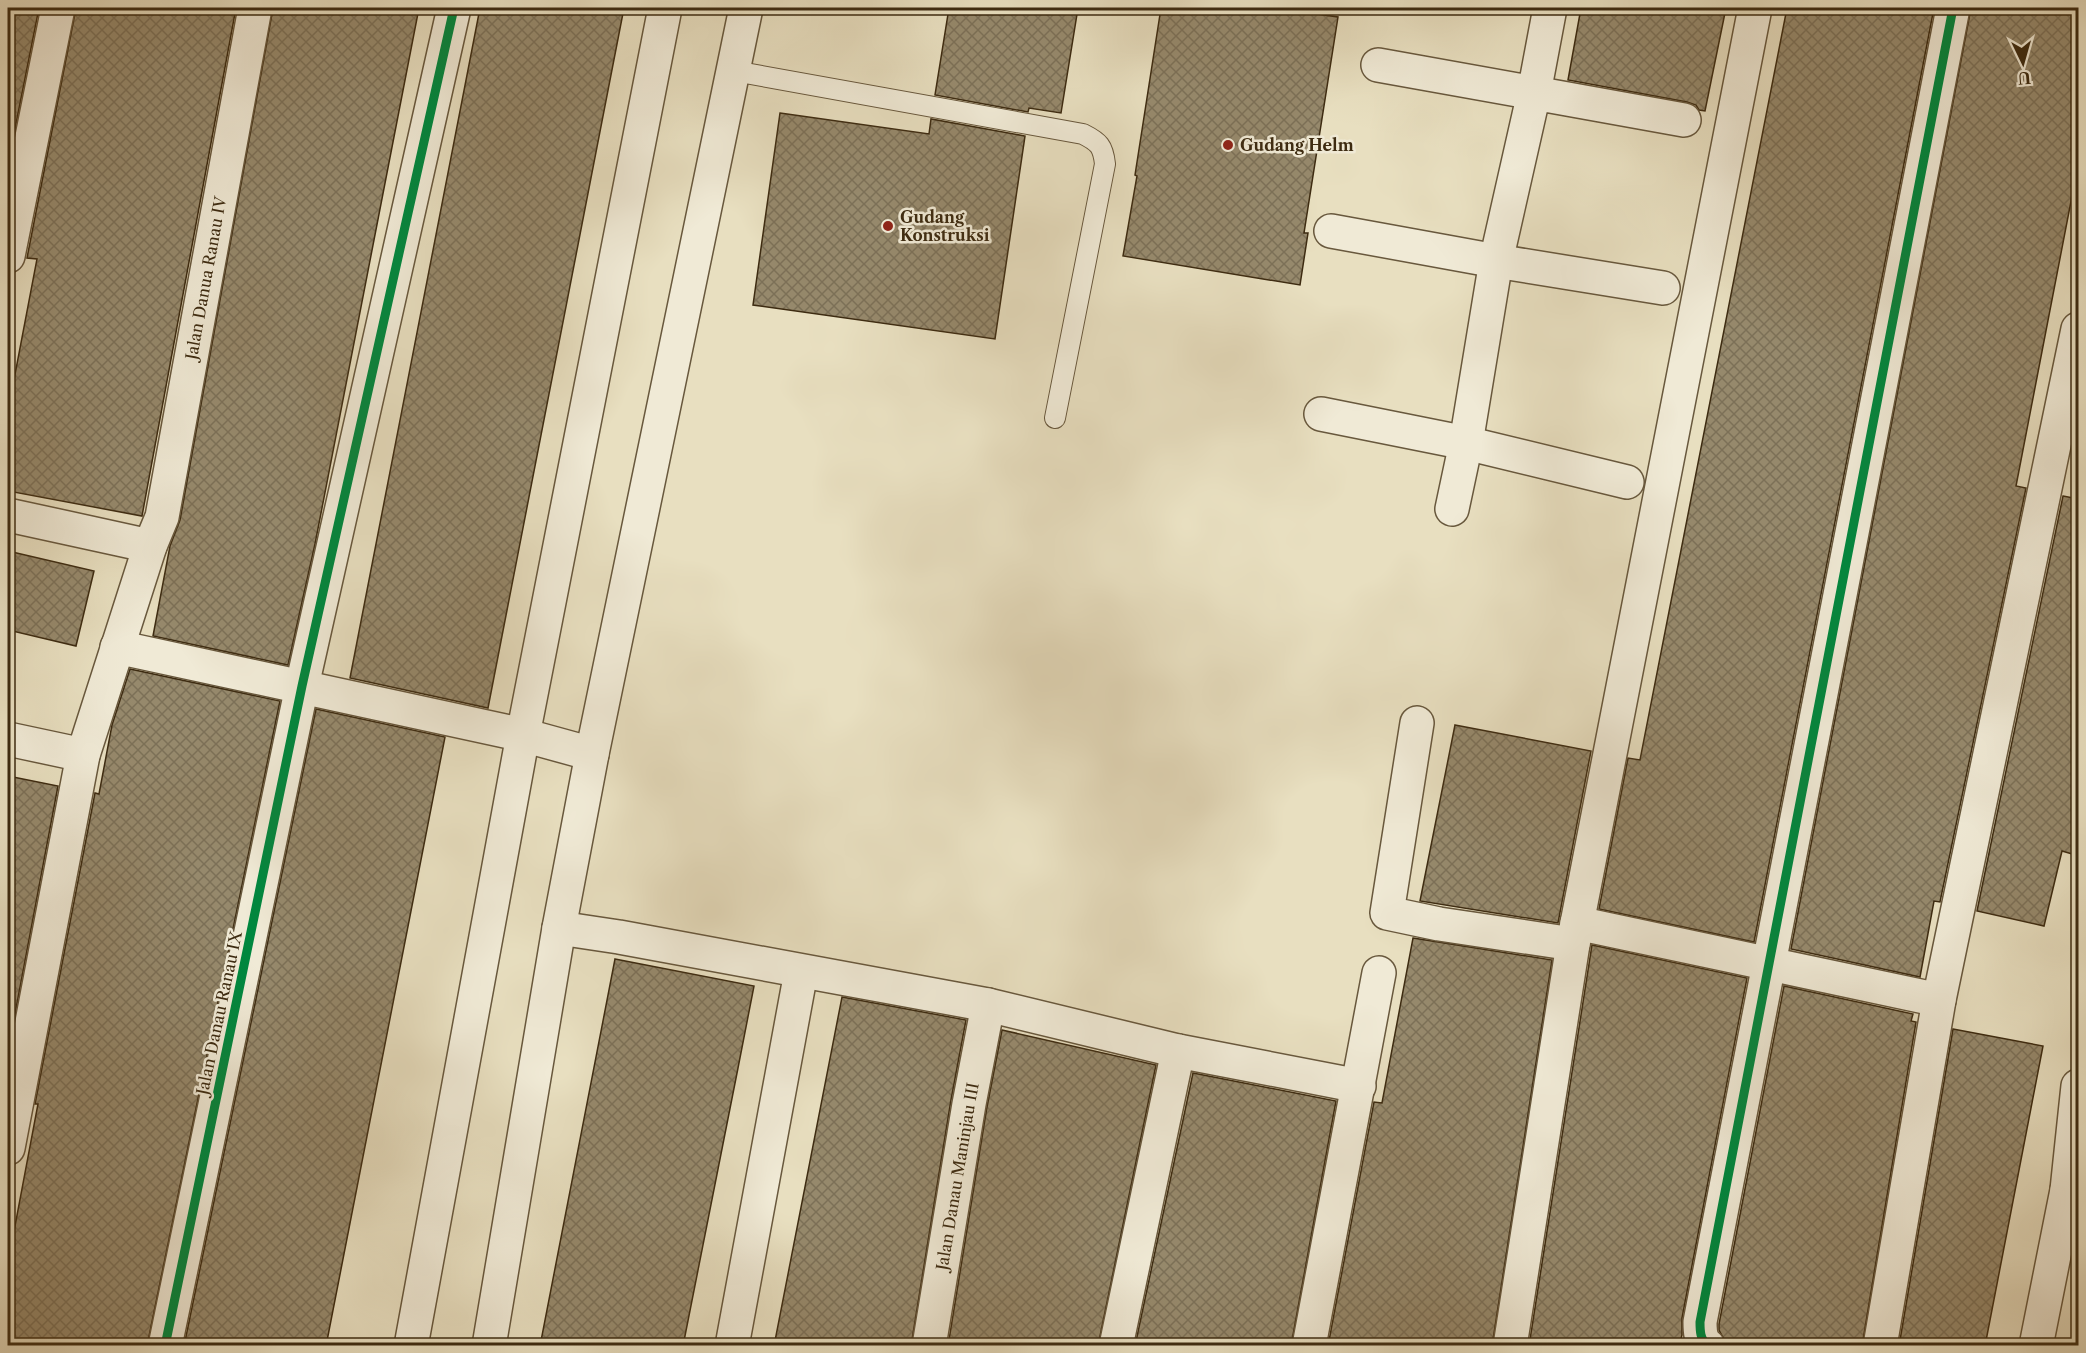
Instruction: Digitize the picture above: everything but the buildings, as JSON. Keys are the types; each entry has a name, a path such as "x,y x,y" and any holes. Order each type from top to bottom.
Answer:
{"street":[{"path":"8,256 58,8"},
{"name":"Jalan Danua Ranau IV","path":"8,1148 83,755 150,546 162,517 255,8"},
{"name":"Jalan Danau Ranau IX","path":"165,1346 302,686 454,8"},
{"path":"411,1346 523,735 665,8"},
{"path":"489,1346 559,928 592,754 746,8"},
{"path":"1452,509 1466,443 1496,261 1534,93 1550,8"},
{"path":"1510,1346 1575,934 1755,8"},
{"path":"1707,1346 1700,1331 1700,1322 1953,8"},
{"path":"1378,65 1684,120"},
{"path":"1331,231 1663,288"},
{"path":"1880,1346 1939,1000 2079,329"},
{"path":"1322,414 1466,443 1627,482"},
{"path":"8,515 150,546"},
{"path":"117,647 523,735 592,754"},
{"path":"1417,723 1387,913 1439,924 1575,934 1768,963 1939,1000"},
{"path":"8,739 83,755"},
{"path":"559,928 988,1005 1178,1051 1359,1086"},
{"path":"732,1346 801,972"},
{"path":"1309,1346 1379,973"},
{"name":"Jalan Danau Maninjau III","path":"929,1346 969,1104 988,1005"},
{"path":"1116,1346 1178,1051"},
{"path":"2036,1346 2073,1186 2079,1086"}],"lane":[{"path":"734,71 1083,134 1098,142 1104,154 1105,164 1055,418"}],"cycle path":[{"path":"165,1346 302,686 454,8"},
{"path":"1708,1346 1702,1338 1700,1322 1953,8"}],"place":[{"name":"Gudang Helm","path":"1228,145"},
{"name":"Gudang Konstruksi","path":"888,226"}]}
